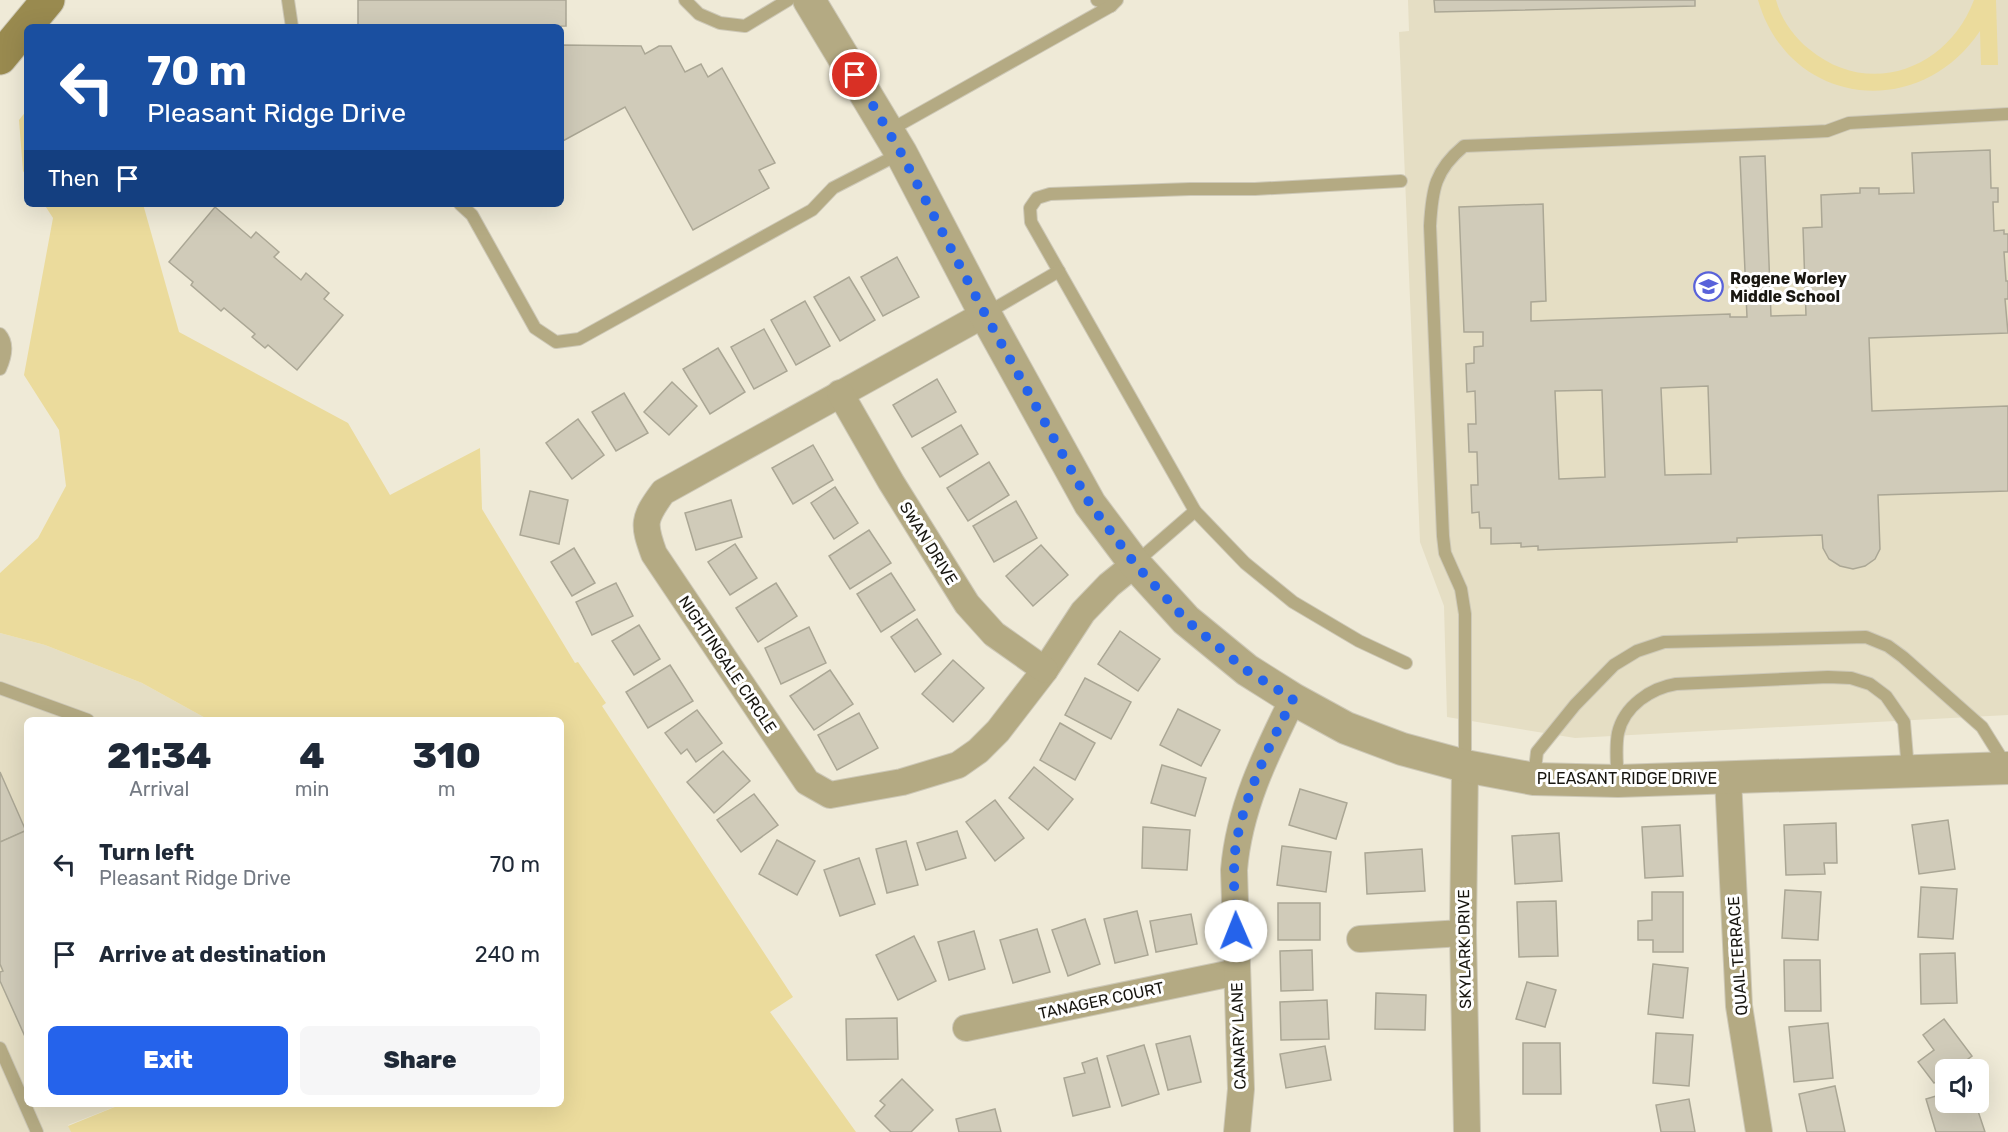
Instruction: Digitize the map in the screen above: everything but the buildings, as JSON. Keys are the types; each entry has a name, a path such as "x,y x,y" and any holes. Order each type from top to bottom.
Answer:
{"main road":[{"path":"28,24 48,0"},
{"path":"0,58 24,29"}],"street":[{"name":"PLEASANT RIDGE DRIVE","path":"809,0 895,142 985,314 1090,504 1135,564 1186,620 1246,670 1346,728 1402,749 1465,766 1534,779 1618,781 2008,768"},
{"name":"NIGHTINGALE CIRCLE","path":"985,314 663,492 651,509 645,530 654,554 807,782 830,795 902,782 958,765 978,751 998,731 1045,670 1083,612 1109,585 1135,564"},
{"name":"SWAN DRIVE","path":"840,393 891,482 967,604 994,634 1045,670"},
{"name":"CANARY LANE","path":"1236,1132 1241,1089 1236,972 1234,870 1236,844 1253,784 1293,699"},
{"name":"SKYLARK DRIVE","path":"1465,766 1463,933 1467,1132"},
{"path":"2008,768 2008,784"},
{"name":"QUAIL TERRACE","path":"1728,778 1738,1006 1759,1132"},
{"path":"1360,939 1463,933"},
{"name":"TANAGER COURT","path":"966,1028 1236,972"}],"lane":[{"path":"288,0 292,24"},
{"path":"685,0 699,14 720,23 745,26 788,0"},
{"path":"1097,0 1114,3"},
{"path":"463,207 472,215 535,328 556,342 579,339 812,210 833,188 895,142 1114,3"},
{"path":"1465,766 1466,614 1461,589 1445,553 1443,536 1430,226 1432,194 1449,158 1464,146 1827,131 1849,123 2008,114"},
{"path":"1401,181 1255,189 1050,194 1037,198 1030,208 1031,222 1195,512 1245,563 1293,602 1359,641 1406,663"},
{"path":"985,314 1059,271"},
{"path":"0,334 4,338 6,354 0,369"},
{"path":"1135,564 1195,512"},
{"path":"1534,779 1537,752 1575,705 1614,665 1637,651 1664,642 1866,637 1888,646 1903,657 1982,727 2008,768"},
{"path":"1618,781 1616,752 1618,732 1638,701 1656,689 1676,684 1828,676 1851,678 1870,684 1887,696 1904,722 1908,771"},
{"path":"0,688 80,717"},
{"path":"0,1048 24,1102"},
{"path":"26,1107 37,1132"}],"shaded area":[{"name":"Rogene Worley Middle School","path":"1408,0 2008,0 2008,715 1575,738 1447,717 1444,606 1420,542 1399,32 1409,31"},
{"path":"1758,0 1776,0 1785,21 1798,39 1832,64 1856,72 1881,74 1904,69 1926,59 1946,44 1962,24 1974,0 1996,0 1998,65 1981,65 1980,31 1954,60 1924,80 1891,89 1858,90 1826,81 1797,63 1774,36"},
{"path":"24,114 24,172 23,171 19,120"},
{"path":"46,207 144,207 179,332 348,423 390,495 480,448 482,509 575,663 578,662 606,703 602,706 793,997 770,1012 856,1132 71,1132 68,1126 115,1107 564,1107 564,717 204,717 142,683 45,645 0,633 0,573 38,538 66,486 59,430 24,375 53,218"},
{"path":"0,633 45,645 142,683 204,717 24,717 24,1107 114,1107 68,1125 71,1132 0,1132"}],"place":[{"name":"Rogene Worley Middle School","path":"1709,287"}],"route":[{"path":"855,75 889,131 985,314 1090,504 1135,564 1186,620 1246,670 1293,699 1253,784 1236,844 1234,870 1236,931"}]}
